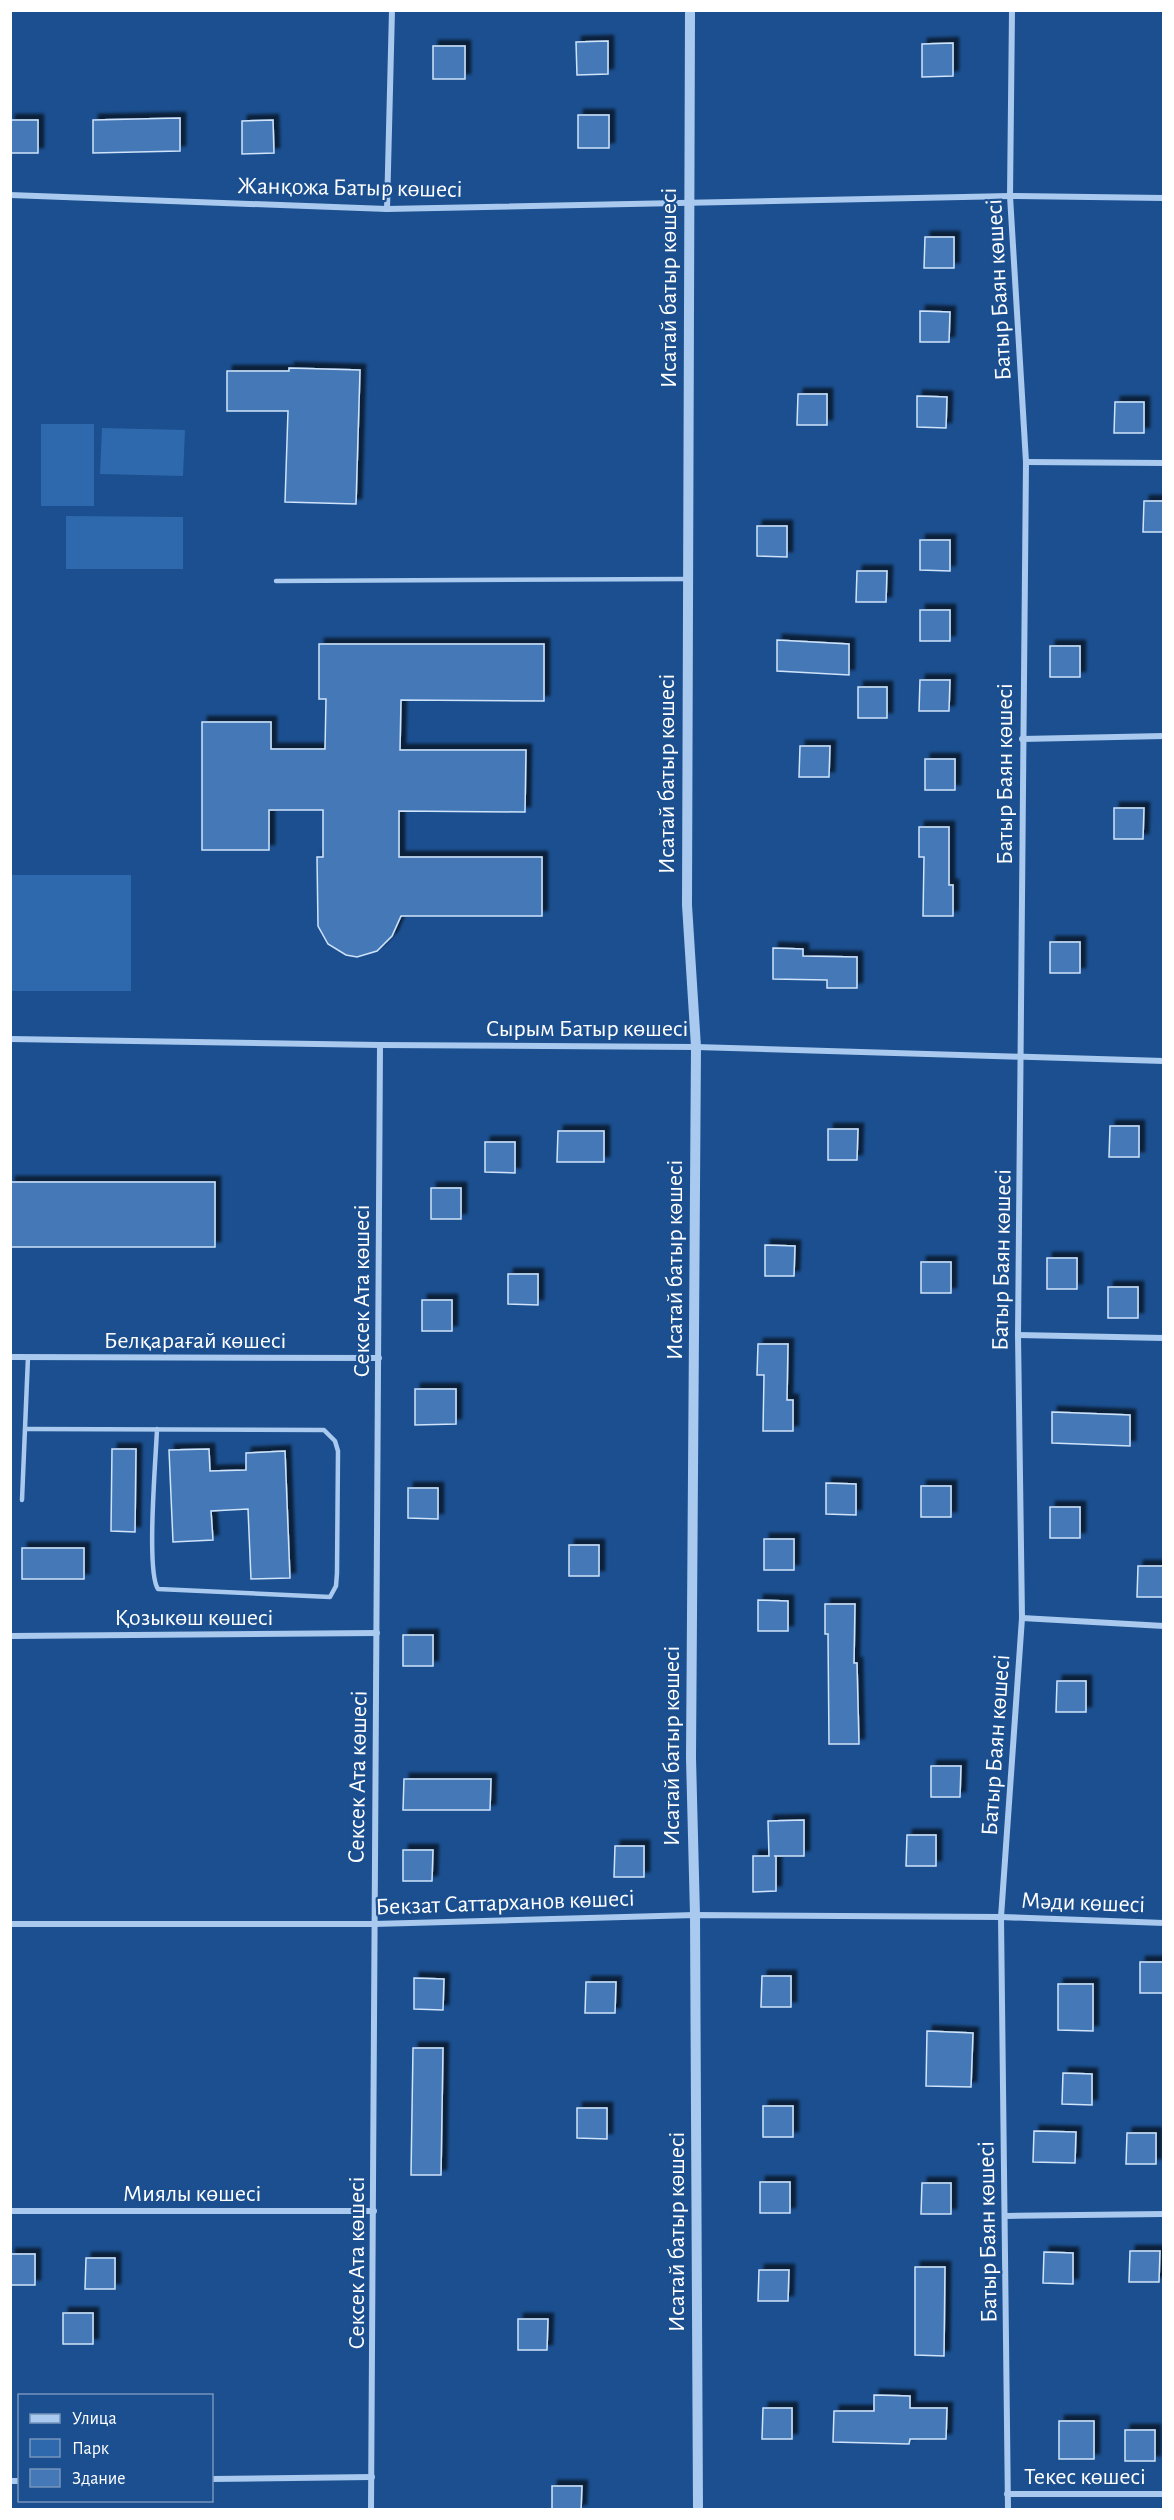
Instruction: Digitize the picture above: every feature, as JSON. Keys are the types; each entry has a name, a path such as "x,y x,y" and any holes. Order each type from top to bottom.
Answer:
{"street":[{"path":"387,209 392,10"},
{"name":"Исатай батыр көшесі","path":"690,10 687,905 696,1047 691,1758 695,1915 698,2510"},
{"name":"Батыр Баян көшесі","path":"1008,2510 1001,1917 1022,1618 1018,1335 1026,462 1010,196 1012,10"},
{"name":"Жанқожа Батыр көшесі","path":"10,195 387,209 1010,196 1164,198"},
{"path":"1026,462 1164,463"},
{"path":"1022,739 1164,736"},
{"name":"Сырым Батыр көшесі","path":"10,1039 380,1046 696,1047 1164,1061"},
{"name":"Сексек Ата көшесі","path":"371,2510 380,1046"},
{"path":"1018,1335 1164,1338"},
{"name":"Белқарағай көшесі","path":"10,1357 379,1358"},
{"path":"1022,1618 1164,1626"},
{"name":"Қозыкөш көшесі","path":"10,1636 377,1633"},
{"name":"Бекзат Саттарханов көшесі","path":"10,1924 374,1924 695,1915 1001,1917"},
{"name":"Мәди көшесі","path":"1001,1917 1164,1923"},
{"name":"Миялы көшесі","path":"10,2211 374,2211"},
{"path":"1005,2216 1164,2214"},
{"path":"213,2479 372,2477"},
{"name":"Текес көшесі","path":"1007,2494 1164,2494"}],"lane":[{"path":"276,581 688,579"},
{"path":"22,1500 28,1358"},
{"path":"26,1429 157,1429 324,1430 334,1441 338,1451 337,1573 336,1586 330,1598 158,1589 153,1582 152,1558 157,1429"}],"green space":[{"path":"41,424 94,424 94,506 41,506"},
{"path":"102,428 185,430 183,476 100,474"},
{"path":"66,516 183,517 183,569 66,569"},
{"path":"10,875 131,875 131,991 11,991"}],"building":[{"path":"608,41 608,74 577,75 576,42"},
{"path":"953,43 953,76 922,77 922,44"},
{"path":"433,46 465,46 465,79 433,79"},
{"path":"578,115 609,115 609,148 578,148"},
{"path":"180,118 180,151 93,153 93,120"},
{"path":"10,120 38,120 38,153 10,153"},
{"path":"273,120 274,153 242,154 242,121"},
{"path":"925,237 954,237 954,268 924,268"},
{"path":"920,311 950,312 949,342 920,342"},
{"path":"289,368 360,370 356,504 285,502 288,411 227,411 227,371 289,371"},
{"path":"798,394 827,394 827,425 797,425"},
{"path":"917,396 947,397 946,428 917,427"},
{"path":"1115,402 1144,402 1144,433 1114,433"},
{"path":"1144,501 1164,501 1164,532 1143,532"},
{"path":"757,526 787,526 787,557 757,556"},
{"path":"920,540 950,540 950,571 920,570"},
{"path":"857,571 887,571 886,602 856,602"},
{"path":"920,610 950,610 950,641 920,641"},
{"path":"777,640 849,644 849,675 777,671"},
{"path":"319,644 544,644 544,701 401,700 400,750 526,750 525,812 399,811 399,857 542,857 542,916 401,916 392,936 377,951 357,957 346,955 328,944 318,926 317,857 323,857 323,810 269,810 269,850 202,850 202,722 271,722 271,749 325,749 326,699 319,699"},
{"path":"1050,646 1080,646 1080,677 1050,677"},
{"path":"920,680 950,680 949,711 919,711"},
{"path":"858,687 887,687 887,718 858,718"},
{"path":"800,746 830,746 829,777 799,777"},
{"path":"925,759 955,759 955,790 925,790"},
{"path":"1114,808 1144,808 1143,839 1114,839"},
{"path":"919,827 949,827 949,885 953,885 953,916 923,916 924,857 919,857"},
{"path":"1050,942 1080,942 1080,973 1050,973"},
{"path":"773,948 803,949 803,956 857,957 857,988 827,988 827,980 773,979"},
{"path":"1110,1126 1139,1126 1139,1157 1109,1157"},
{"path":"828,1129 858,1129 857,1160 828,1160"},
{"path":"558,1131 604,1131 604,1162 557,1162"},
{"path":"485,1142 515,1142 515,1173 485,1172"},
{"path":"10,1182 215,1182 215,1247 10,1247"},
{"path":"431,1188 461,1188 461,1219 431,1219"},
{"path":"765,1245 795,1246 794,1276 765,1276"},
{"path":"1047,1258 1077,1258 1077,1289 1047,1289"},
{"path":"921,1262 951,1262 951,1293 921,1293"},
{"path":"508,1274 538,1274 538,1305 508,1304"},
{"path":"1108,1287 1138,1287 1138,1318 1108,1318"},
{"path":"422,1300 452,1300 452,1331 422,1331"},
{"path":"758,1344 788,1344 787,1400 793,1400 793,1431 763,1431 764,1375 757,1375"},
{"path":"415,1389 456,1389 456,1424 415,1425"},
{"path":"1052,1412 1130,1415 1130,1446 1052,1443"},
{"path":"112,1449 136,1449 135,1532 111,1531"},
{"path":"209,1449 210,1471 246,1470 246,1453 285,1451 290,1578 251,1579 248,1509 211,1511 213,1540 173,1542 169,1450"},
{"path":"826,1483 856,1484 856,1515 826,1514"},
{"path":"921,1486 951,1486 951,1517 921,1517"},
{"path":"408,1488 438,1488 438,1519 408,1518"},
{"path":"1050,1507 1080,1507 1080,1538 1050,1538"},
{"path":"764,1539 794,1539 794,1570 764,1570"},
{"path":"569,1545 599,1545 599,1576 569,1576"},
{"path":"22,1548 84,1548 84,1579 22,1579"},
{"path":"1138,1566 1164,1566 1164,1597 1137,1597"},
{"path":"758,1600 788,1601 788,1631 758,1631"},
{"path":"825,1604 855,1604 854,1663 857,1663 859,1744 829,1744 828,1634 825,1634"},
{"path":"403,1635 433,1635 433,1666 403,1666"},
{"path":"1057,1681 1086,1681 1086,1712 1056,1712"},
{"path":"931,1766 961,1766 960,1797 931,1797"},
{"path":"404,1779 491,1779 490,1810 403,1810"},
{"path":"804,1820 804,1856 776,1856 776,1891 753,1892 753,1856 769,1856 768,1821"},
{"path":"907,1835 936,1835 936,1866 906,1866"},
{"path":"615,1846 644,1846 644,1877 614,1877"},
{"path":"403,1850 433,1850 432,1881 403,1881"},
{"path":"1140,1962 1164,1962 1164,1993 1140,1993"},
{"path":"762,1976 791,1976 791,2007 761,2007"},
{"path":"414,1978 444,1979 443,2010 414,2009"},
{"path":"586,1982 616,1982 615,2013 585,2013"},
{"path":"1058,1984 1093,1984 1093,2031 1058,2030"},
{"path":"927,2031 973,2033 971,2087 926,2086"},
{"path":"413,2048 443,2048 441,2175 411,2175"},
{"path":"1063,2073 1092,2074 1092,2105 1062,2104"},
{"path":"763,2106 793,2106 793,2137 763,2137"},
{"path":"577,2108 607,2108 607,2139 577,2138"},
{"path":"1034,2131 1076,2132 1075,2163 1033,2162"},
{"path":"1127,2133 1156,2133 1156,2164 1126,2164"},
{"path":"760,2182 790,2182 790,2213 760,2213"},
{"path":"922,2183 951,2183 951,2214 921,2214"},
{"path":"1130,2251 1160,2251 1159,2282 1129,2282"},
{"path":"1044,2252 1073,2253 1073,2284 1043,2283"},
{"path":"10,2254 35,2254 35,2285 10,2285"},
{"path":"86,2258 115,2258 115,2289 85,2289"},
{"path":"915,2267 945,2267 944,2356 915,2355"},
{"path":"759,2270 789,2270 788,2301 758,2301"},
{"path":"63,2313 93,2313 93,2344 63,2344"},
{"path":"518,2319 548,2319 547,2350 518,2350"},
{"path":"874,2395 910,2396 910,2408 947,2408 946,2439 910,2439 909,2444 833,2442 834,2411 874,2411"},
{"path":"763,2408 792,2408 792,2439 762,2439"},
{"path":"1059,2421 1094,2421 1094,2459 1059,2459"},
{"path":"1125,2430 1155,2430 1155,2461 1125,2461"},
{"path":"552,2486 582,2486 581,2510 552,2510"}]}
